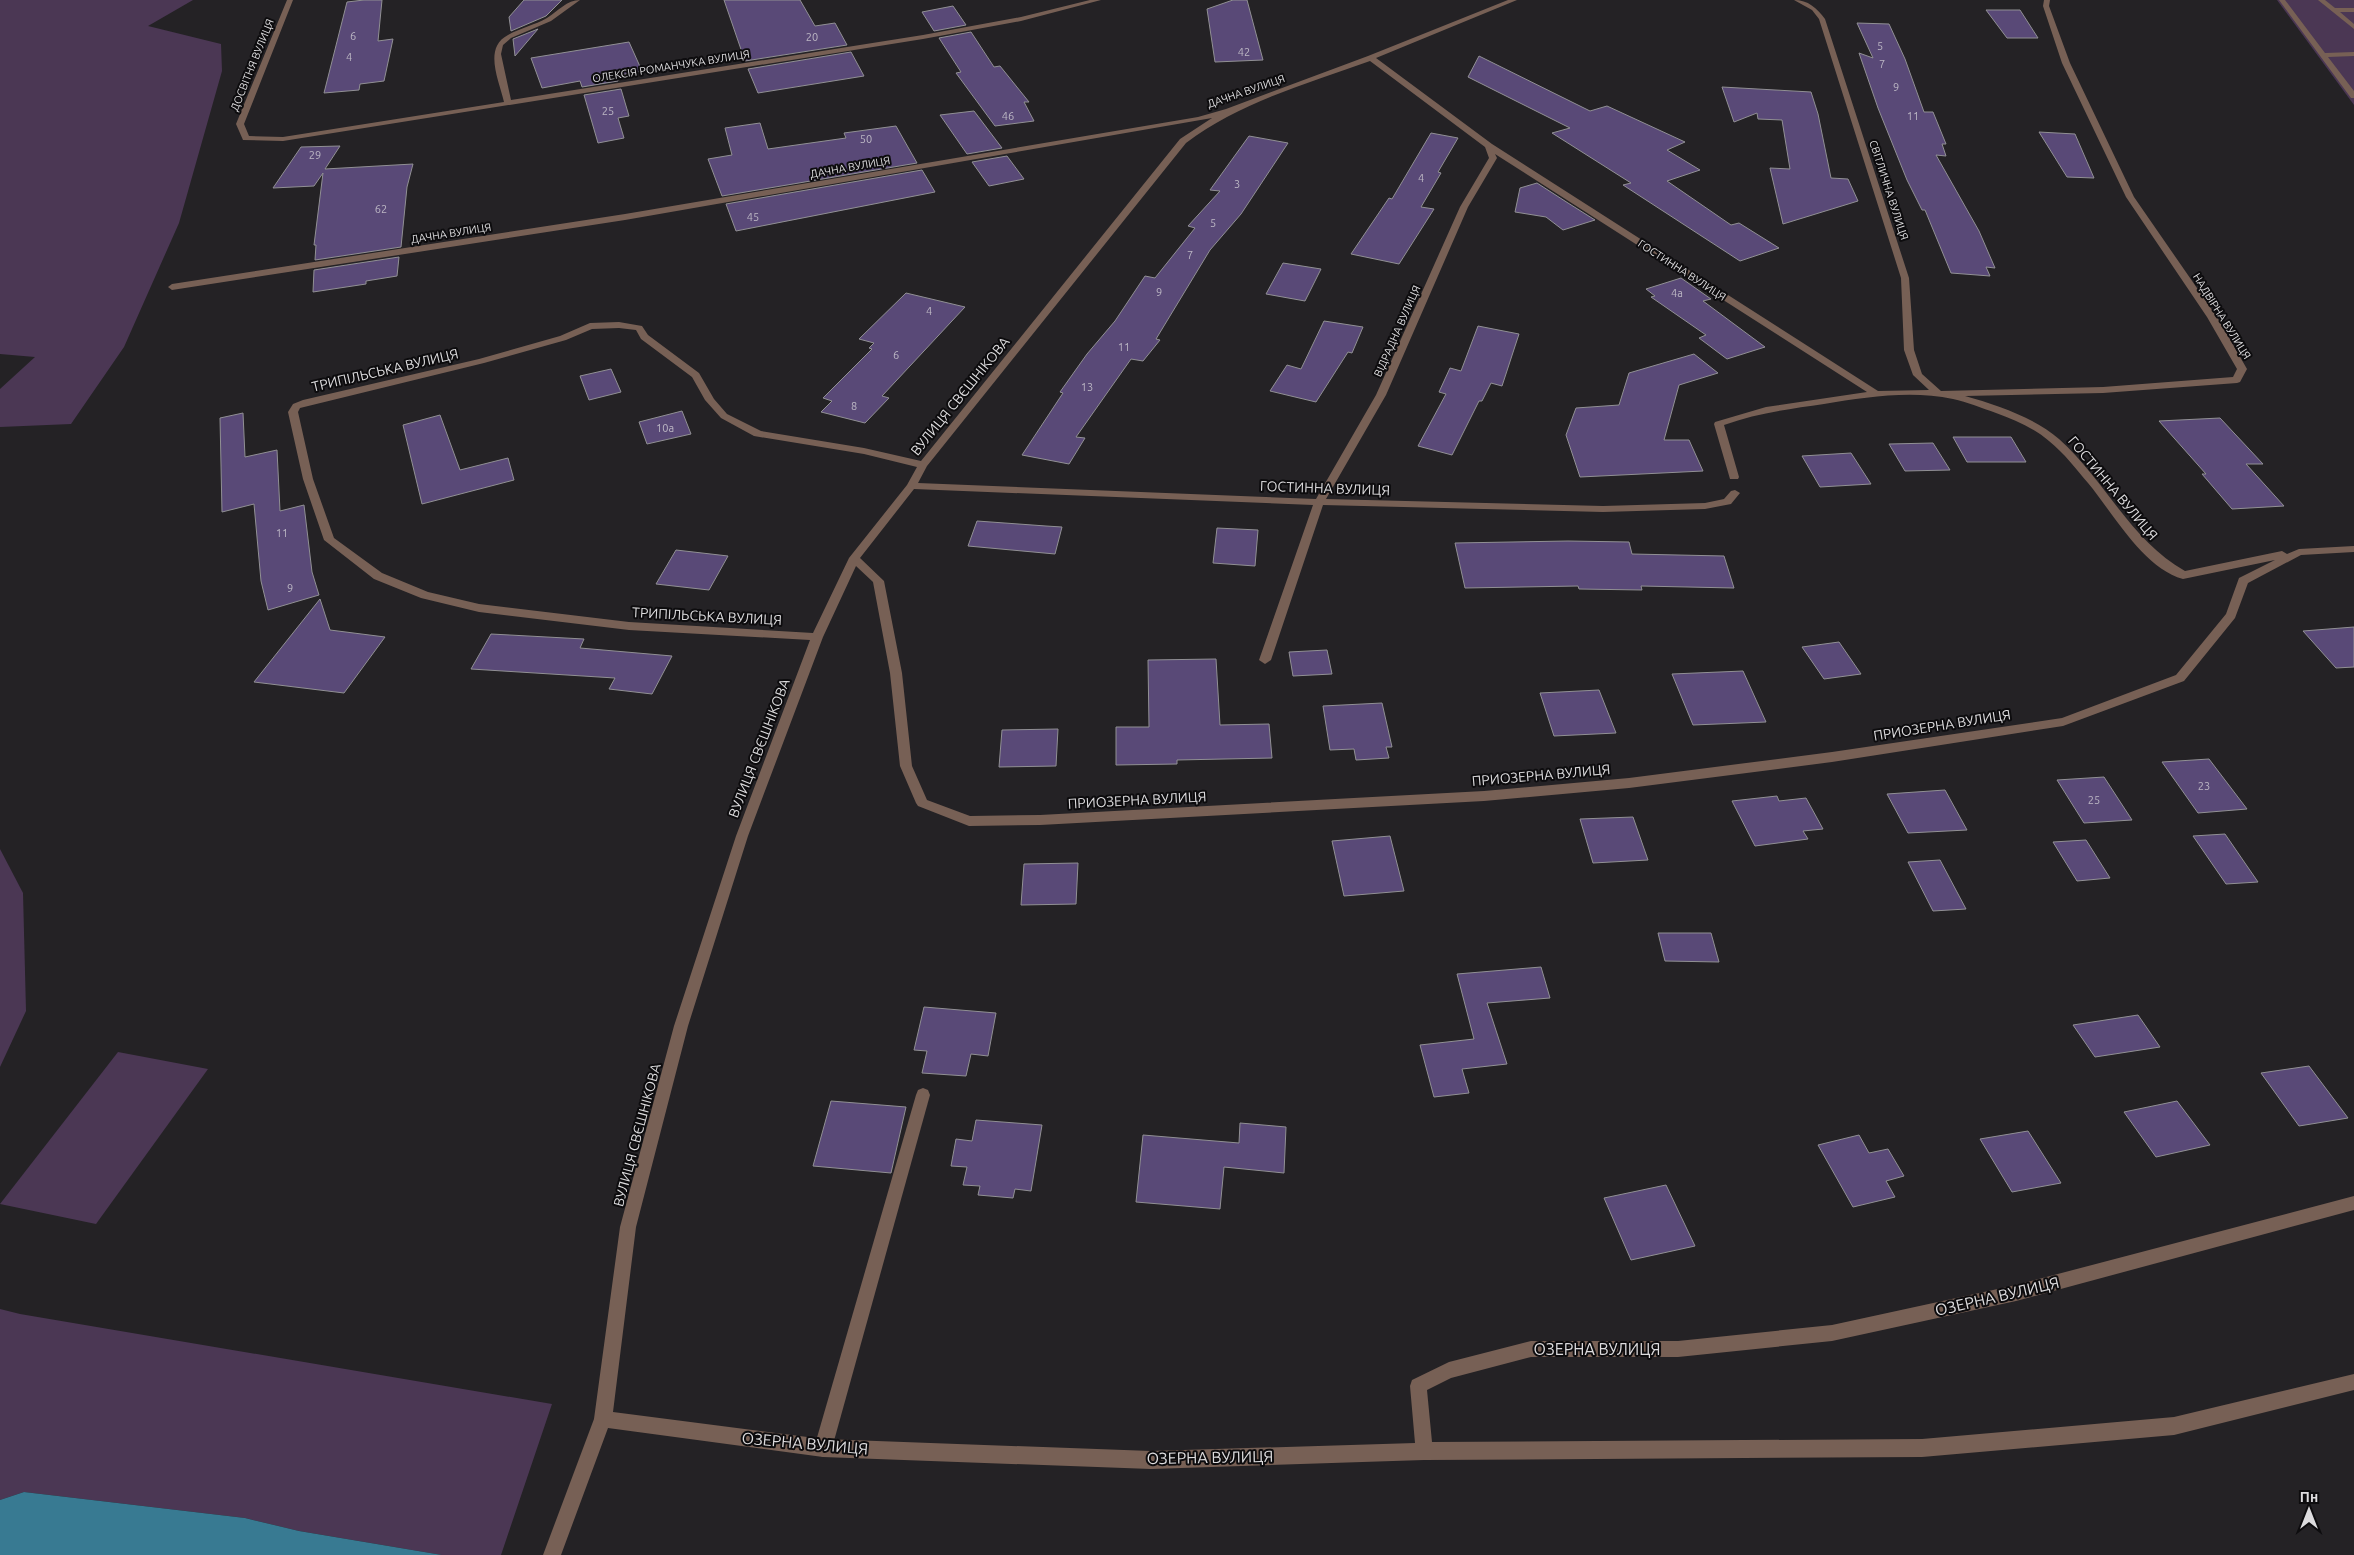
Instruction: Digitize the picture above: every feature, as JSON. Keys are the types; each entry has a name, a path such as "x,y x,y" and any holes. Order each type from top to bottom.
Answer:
{"street":[{"name":"ДОСВІТНЯ ВУЛИЦЯ","path":"246,138 240,124 290,0"},
{"path":"508,103 498,54 500,44 509,37 549,20 577,0"},
{"name":"ОЛЕКСІЯ РОМАНЧУКА ВУЛИЦЯ","path":"246,138 283,139 923,38 1021,19 1098,0"},
{"name":"ДАЧНА ВУЛИЦЯ","path":"172,287 625,217 1161,126 1229,111 1371,58 1514,0"},
{"name":"СВІТЛИЧНА ВУЛИЦЯ","path":"1797,0 1814,9 1822,19 1905,278 1909,350 1918,375 1939,394"},
{"name":"НАДВІРНА ВУЛИЦЯ","path":"1939,394 2103,390 2237,380 2242,369 2188,281 2143,219 2118,174 2066,63 2046,6 2047,0"},
{"path":"2282,0 2354,96"},
{"path":"2321,0 2354,27"},
{"path":"2334,10 2354,10"},
{"path":"2324,54 2354,54"},
{"path":"1371,58 1489,146"},
{"path":"2342,79 2354,79"},
{"name":"ВУЛИЦЯ СВЄШНІКОВА","path":"552,1555 603,1419 628,1227 681,1026 742,836 817,637 854,558 911,486 923,465 1183,141 1202,126 1229,111"},
{"name":"ГОСТИННА ВУЛИЦЯ","path":"1489,146 1876,394"},
{"name":"ВІДРАДНА ВУЛИЦЯ","path":"1265,660 1319,502 1381,395 1464,207 1492,158 1489,146"},
{"name":"ТРИПІЛЬСЬКА ВУЛИЦЯ","path":"817,637 629,626 550,615 479,608 424,595 378,576 329,540 308,479 293,412 296,406 306,402 481,362 563,338 590,326 618,325 638,328 644,337 696,375 710,400 724,416 758,434 864,451 923,465"},
{"name":"ГОСТИННА ВУЛИЦЯ","path":"1734,478 1719,424 1751,412 1876,394 1939,394 1971,401 2011,415 2033,426 2054,440 2086,474 2133,536 2156,558 2183,575 2299,552"},
{"name":"ГОСТИННА ВУЛИЦЯ","path":"911,486 1319,502 1603,509 1687,508 1727,502 1734,493"},
{"name":"ПРИОЗЕРНА ВУЛИЦЯ","path":"854,558 878,580 896,673 906,766 922,803 969,821 1040,820 1265,809 1484,796 1629,783 1842,756 2063,722 2180,678 2231,616 2243,582 2299,552 2354,549"},
{"path":"823,1448 923,1095"},
{"name":"ОЗЕРНА ВУЛИЦЯ","path":"603,1419 823,1448 1151,1460 1424,1451 1418,1386 1449,1370 1530,1349 1678,1349 1832,1334 2016,1293 2354,1203"},
{"path":"1424,1451 1922,1448 2174,1426 2354,1382"}],"shaded area":[{"path":"0,0 193,0 148,26 221,44 222,71 179,223 124,347 71,424 0,427 0,389 35,357 0,354"},
{"path":"2277,0 2354,0 2354,105"},
{"path":"0,849 23,893 26,1011 0,1067"},
{"path":"118,1052 208,1069 96,1224 0,1204"},
{"path":"0,1309 20,1314 552,1404 501,1555 442,1555 299,1531 245,1518 24,1492 0,1500"}],"water":[{"path":"24,1492 245,1518 299,1531 442,1555 0,1555 0,1500"}],"building":[{"path":"382,0 378,41 393,39 384,81 360,84 359,90 324,93 347,2"},
{"path":"524,0 562,0 546,16 511,31 509,17"},
{"path":"724,0 800,0 815,26 835,23 847,45 745,61"},
{"path":"1233,0 1247,0 1263,60 1215,62 1207,9"},
{"path":"953,6 966,25 934,31 922,12"},
{"path":"1986,10 2020,10 2038,38 2007,38"},
{"path":"1857,23 1889,24 1905,59 1924,112 1933,112 1946,144 1942,144 1946,156 1936,155 1979,231 1995,268 1986,267 1990,276 1951,273 1925,210 1922,210 1907,180 1878,108 1859,53 1873,58"},
{"path":"538,29 515,56 513,39"},
{"path":"971,32 994,67 1000,66 1029,102 1024,102 1034,121 995,126 956,73 961,72 939,38"},
{"path":"629,42 642,71 616,76 618,81 582,87 580,81 542,88 531,58"},
{"path":"851,52 864,76 758,93 748,69"},
{"path":"1479,56 1590,111 1607,106 1685,142 1667,150 1700,170 1667,181 1731,225 1739,223 1779,248 1740,261 1623,185 1631,183 1552,133 1570,128 1468,77"},
{"path":"1722,87 1811,92 1818,114 1831,178 1848,179 1858,201 1783,224 1770,168 1790,169 1782,120 1758,119 1757,113 1734,122"},
{"path":"621,89 629,116 618,118 624,138 598,143 584,95"},
{"path":"974,111 1002,148 967,154 940,115"},
{"path":"760,123 768,149 846,138 844,133 896,126 917,163 722,196 708,159 732,155 725,128"},
{"path":"2039,132 2075,134 2094,178 2067,177"},
{"path":"1431,133 1458,138 1438,172 1441,173 1421,207 1434,209 1399,264 1351,254 1389,198 1392,199"},
{"path":"1249,136 1288,143 1241,214 1210,250 1156,339 1160,340 1143,361 1131,359 1076,437 1085,438 1069,464 1022,455 1063,393 1060,392 1087,354 1115,321 1145,276 1155,278 1195,228 1188,226 1220,191 1210,190"},
{"path":"340,146 325,169 413,164 407,187 401,247 315,260 316,245 314,245 323,173 314,186 273,188 301,147"},
{"path":"1007,156 1024,179 989,186 972,162"},
{"path":"922,170 935,192 736,231 726,204"},
{"path":"1537,183 1595,220 1563,230 1546,217 1515,212 1520,188"},
{"path":"399,257 397,276 366,281 366,284 313,292 314,270"},
{"path":"1283,263 1321,269 1305,301 1266,294"},
{"path":"1681,278 1711,299 1703,301 1765,347 1727,359 1699,338 1706,335 1651,297 1655,296 1646,289"},
{"path":"906,293 965,307 882,396 889,398 865,423 821,412 832,401 823,398 872,349 869,348 874,343 859,339"},
{"path":"1324,321 1363,327 1352,353 1348,352 1316,402 1270,391 1287,365 1301,369"},
{"path":"1478,326 1519,334 1502,386 1491,383 1482,401 1479,401 1452,455 1418,446 1446,394 1439,392 1450,368 1461,371"},
{"path":"1694,354 1718,373 1679,385 1664,440 1689,440 1703,471 1580,477 1566,435 1576,408 1619,405 1629,373"},
{"path":"611,369 621,392 589,400 580,376"},
{"path":"682,411 691,434 647,444 639,422"},
{"path":"243,413 245,457 277,450 280,511 304,505 312,572 319,595 268,610 261,581 254,504 222,512 220,418"},
{"path":"440,415 460,470 508,458 514,480 422,504 403,425"},
{"path":"2220,418 2263,464 2246,464 2284,506 2232,509 2202,474 2206,474 2159,421"},
{"path":"1953,437 2011,437 2026,462 1967,462"},
{"path":"1933,443 1950,470 1905,471 1889,444"},
{"path":"1851,453 1871,484 1820,487 1802,456"},
{"path":"977,521 1062,527 1055,554 968,546"},
{"path":"1217,528 1258,530 1255,566 1213,563"},
{"path":"1629,542 1632,554 1724,556 1734,588 1641,586 1642,590 1579,589 1578,586 1465,588 1455,543"},
{"path":"676,550 728,556 709,590 656,584"},
{"path":"320,599 330,630 385,637 344,693 254,682"},
{"path":"2354,627 2354,667 2336,668 2303,631"},
{"path":"491,634 584,639 580,648 672,656 652,694 609,689 615,678 471,669"},
{"path":"1839,642 1861,674 1824,679 1802,647"},
{"path":"1327,650 1332,674 1293,676 1289,652"},
{"path":"1216,659 1220,725 1269,724 1272,758 1177,760 1177,764 1116,765 1116,727 1149,727 1148,660"},
{"path":"1743,671 1766,722 1693,725 1672,674"},
{"path":"1599,690 1616,733 1554,736 1540,693"},
{"path":"1382,703 1392,747 1386,747 1389,758 1356,760 1354,749 1330,750 1323,706"},
{"path":"1058,729 1056,766 999,767 1002,730"},
{"path":"2209,759 2247,809 2198,813 2162,762"},
{"path":"2104,777 2132,820 2084,823 2057,780"},
{"path":"1945,790 1967,830 1908,833 1887,794"},
{"path":"1777,796 1779,801 1806,798 1823,829 1803,831 1808,839 1755,846 1732,801"},
{"path":"1633,817 1648,860 1593,863 1580,819"},
{"path":"2225,834 2258,882 2226,884 2193,836"},
{"path":"1390,836 1404,891 1344,896 1332,841"},
{"path":"2086,840 2110,878 2077,881 2053,842"},
{"path":"1940,860 1966,909 1933,911 1908,862"},
{"path":"1078,863 1076,904 1021,905 1024,864"},
{"path":"1658,933 1711,933 1719,962 1665,961"},
{"path":"1541,967 1550,998 1487,1003 1507,1064 1462,1069 1469,1093 1434,1097 1420,1045 1474,1039 1457,974"},
{"path":"924,1007 996,1013 988,1056 971,1054 966,1076 922,1073 927,1051 914,1050"},
{"path":"2138,1015 2160,1047 2095,1057 2073,1025"},
{"path":"2309,1066 2348,1118 2299,1126 2261,1073"},
{"path":"831,1101 906,1107 891,1173 813,1166"},
{"path":"2177,1101 2210,1145 2156,1157 2124,1112"},
{"path":"976,1120 1042,1125 1031,1191 1015,1189 1013,1198 978,1195 980,1186 963,1185 967,1167 951,1166 956,1139 972,1141"},
{"path":"1240,1123 1286,1127 1284,1173 1224,1167 1220,1209 1136,1202 1143,1135 1239,1143"},
{"path":"2028,1131 2061,1183 2012,1192 1980,1139"},
{"path":"1859,1135 1869,1153 1888,1149 1904,1176 1886,1181 1895,1197 1853,1207 1818,1145"},
{"path":"1666,1185 1695,1246 1631,1260 1604,1198"}]}
